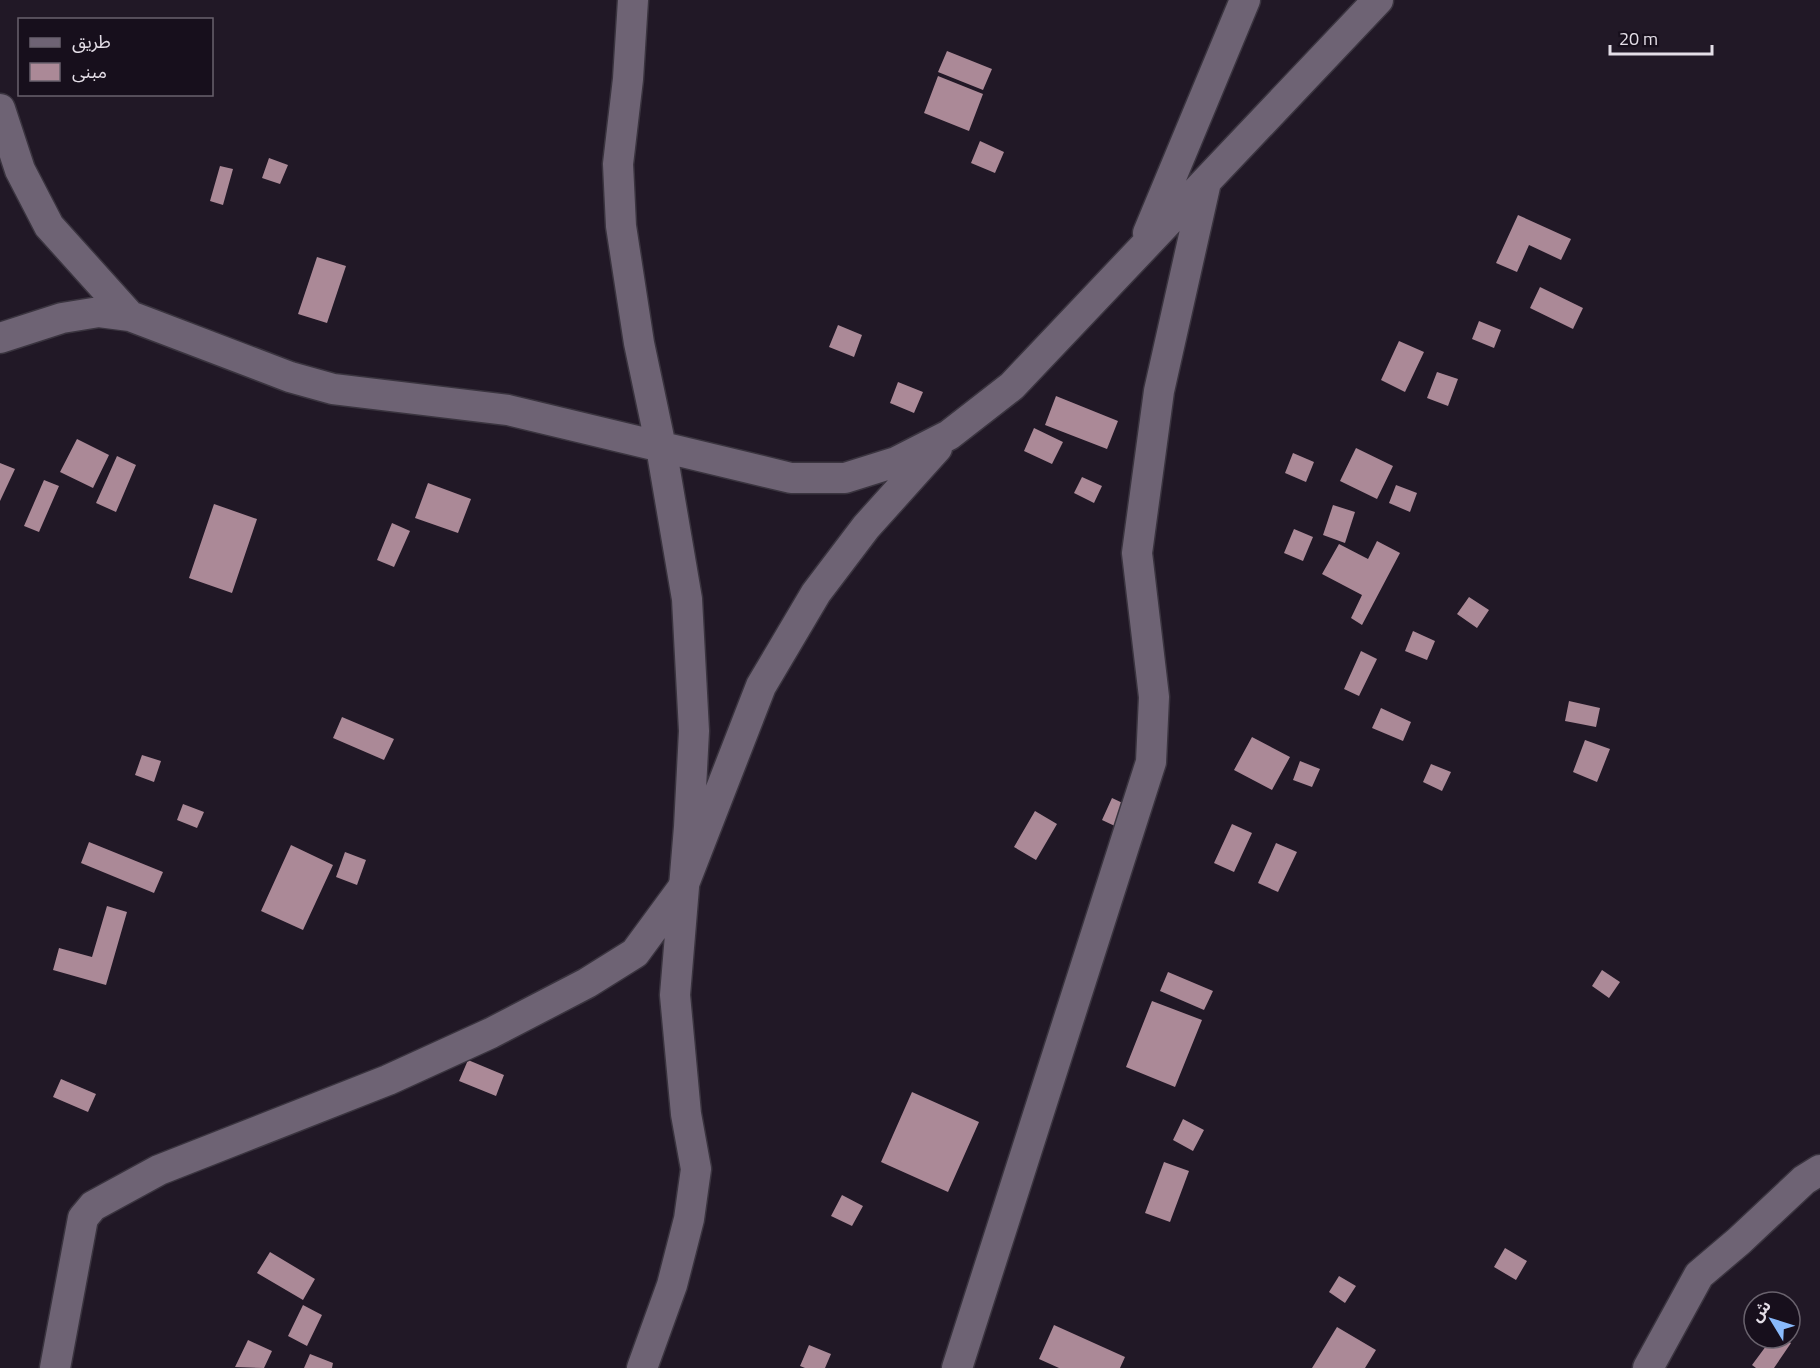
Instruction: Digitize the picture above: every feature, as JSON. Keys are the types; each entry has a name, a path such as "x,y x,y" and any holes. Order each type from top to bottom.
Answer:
{"street":[{"path":"633,0 628,79 618,164 621,226 639,342 661,447 687,599 694,731 689,827 682,889 675,995 686,1114 696,1169 689,1220 672,1285 642,1368"},
{"path":"1141,250 1245,0"},
{"path":"0,338 71,317 99,312 130,316 290,377 333,389 508,410 790,478 845,477 896,462 949,435 1012,387 1378,0"},
{"path":"0,109 20,171 49,226 130,316"},
{"path":"957,1368 1151,762 1154,697 1137,553 1159,391 1207,181"},
{"path":"55,1368 82,1218 93,1206 159,1170 388,1080 491,1033 587,983 635,952 682,889 757,696 816,593 866,527 949,435"},
{"path":"1648,1368 1699,1275 1804,1180 1820,1170"}],"building":[{"path":"947,51 992,69 983,90 938,72"},
{"path":"938,76 983,94 969,131 924,113"},
{"path":"980,141 1004,152 995,173 971,163"},
{"path":"269,158 288,165 280,184 262,178"},
{"path":"220,166 233,169 223,205 210,201"},
{"path":"1518,215 1571,239 1561,260 1529,245 1517,272 1496,263"},
{"path":"317,257 346,266 327,323 298,314"},
{"path":"1540,287 1583,308 1573,329 1530,308"},
{"path":"1479,321 1501,330 1494,348 1472,339"},
{"path":"838,325 862,335 854,357 829,347"},
{"path":"1399,341 1424,352 1405,392 1381,380"},
{"path":"1437,372 1458,379 1448,406 1427,398"},
{"path":"898,382 923,392 914,413 890,403"},
{"path":"1056,396 1118,421 1107,449 1045,425"},
{"path":"1034,428 1063,442 1052,464 1024,451"},
{"path":"77,439 109,455 93,488 60,472"},
{"path":"1356,448 1393,466 1377,499 1340,481"},
{"path":"1293,453 1314,462 1306,482 1285,473"},
{"path":"117,456 136,465 116,512 96,503"},
{"path":"0,463 15,469 0,501"},
{"path":"1082,477 1102,486 1094,503 1074,493"},
{"path":"44,480 59,486 39,532 24,526"},
{"path":"428,483 471,499 458,533 415,518"},
{"path":"1396,485 1417,493 1410,512 1389,503"},
{"path":"214,504 257,519 232,593 189,578"},
{"path":"1333,505 1355,512 1345,543 1323,535"},
{"path":"392,523 410,531 394,567 377,560"},
{"path":"1294,529 1313,537 1303,561 1284,553"},
{"path":"1377,541 1400,553 1362,625 1351,618 1362,595 1322,574 1339,544 1368,559"},
{"path":"1469,597 1489,610 1477,628 1457,614"},
{"path":"1413,631 1435,641 1427,660 1405,651"},
{"path":"1361,651 1377,659 1359,696 1344,689"},
{"path":"1569,701 1600,708 1596,727 1565,721"},
{"path":"1381,708 1411,722 1403,741 1372,728"},
{"path":"342,717 394,739 384,760 333,738"},
{"path":"1252,737 1290,757 1272,790 1234,770"},
{"path":"1585,740 1610,749 1597,782 1573,772"},
{"path":"142,755 161,761 154,782 135,775"},
{"path":"1300,761 1320,769 1312,787 1293,780"},
{"path":"1431,764 1451,772 1442,791 1423,782"},
{"path":"1112,798 1127,805 1117,827 1102,820"},
{"path":"183,804 204,812 197,828 177,820"},
{"path":"1035,811 1057,824 1036,860 1014,847"},
{"path":"1232,824 1252,833 1234,872 1214,863"},
{"path":"89,842 163,872 154,893 81,863"},
{"path":"1276,843 1297,852 1278,892 1258,883"},
{"path":"291,845 333,865 303,930 261,911"},
{"path":"345,852 366,860 357,885 336,877"},
{"path":"107,906 127,912 106,985 53,970 59,948 92,957"},
{"path":"1602,970 1620,982 1609,998 1592,986"},
{"path":"1168,972 1213,991 1204,1010 1160,991"},
{"path":"1152,1001 1202,1020 1175,1087 1126,1067"},
{"path":"468,1060 504,1075 496,1096 459,1081"},
{"path":"61,1079 96,1094 88,1112 53,1097"},
{"path":"912,1092 979,1122 948,1192 881,1162"},
{"path":"1183,1119 1204,1130 1193,1151 1173,1140"},
{"path":"1164,1162 1189,1171 1170,1222 1145,1213"},
{"path":"842,1195 863,1206 852,1226 831,1216"},
{"path":"1505,1248 1527,1261 1516,1280 1494,1267"},
{"path":"270,1252 315,1279 303,1300 257,1273"},
{"path":"1339,1276 1356,1286 1345,1303 1329,1292"},
{"path":"303,1305 322,1315 307,1346 288,1336"},
{"path":"1054,1325 1125,1357 1120,1368 1059,1368 1039,1359"},
{"path":"1337,1327 1376,1350 1365,1368 1312,1368"},
{"path":"248,1340 272,1351 264,1368 235,1367"},
{"path":"809,1345 831,1354 825,1368 800,1366"},
{"path":"1763,1350 1786,1350 1774,1368 1756,1368 1752,1365"},
{"path":"310,1354 333,1363 332,1368 304,1368"}]}
